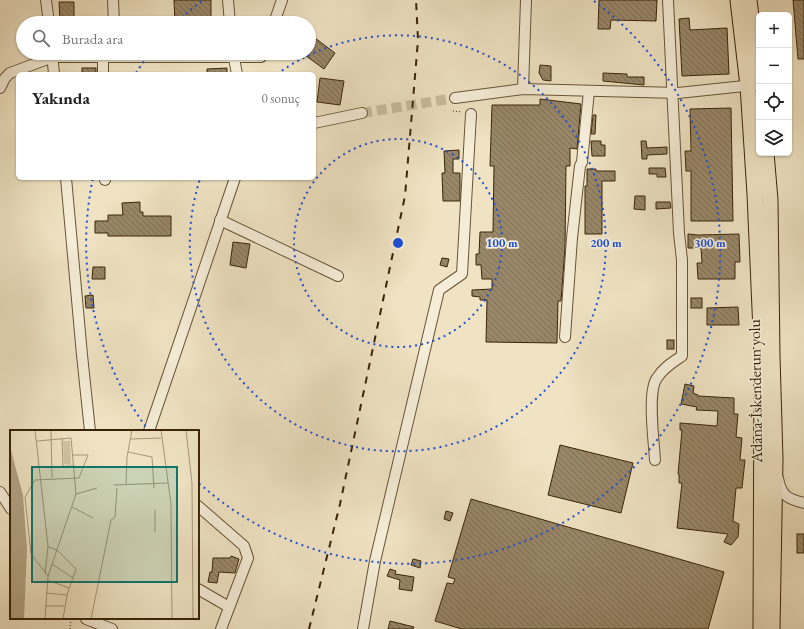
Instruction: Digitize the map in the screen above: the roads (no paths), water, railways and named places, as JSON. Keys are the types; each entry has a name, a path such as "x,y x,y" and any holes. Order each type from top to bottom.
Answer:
{"highway":[{"path":"738,0 755,84"},
{"path":"749,0 755,84 755,202 762,355 761,629"},
{"name":"Adana-İskenderun yolu","path":"766,156 770,200 775,459 772,629"}],"street":[{"path":"46,0 48,16"},
{"path":"113,0 114,16"},
{"path":"228,0 229,16"},
{"path":"276,16 282,0"},
{"path":"523,89 526,0"},
{"path":"655,460 652,398 656,379 667,366 682,356 682,260 679,233 668,0"},
{"path":"0,88 5,78 10,74 41,60"},
{"path":"53,60 54,72"},
{"path":"103,60 103,72"},
{"path":"235,60 237,72"},
{"path":"455,98 523,89 672,93 755,84"},
{"path":"565,337 572,238 580,166 582,162 589,91"},
{"path":"316,123 362,113"},
{"path":"363,629 375,561 439,290 462,274 471,114"},
{"path":"66,180 90,430"},
{"path":"150,430 234,180"},
{"path":"220,220 338,276"},
{"path":"775,459 780,487 789,499 804,503"},
{"path":"0,492 10,507"},
{"path":"199,507 244,546 248,558 221,629"},
{"path":"199,590 229,607"},
{"path":"86,622 112,629"}],"tunnel":[{"path":"362,113 455,98"}],"railway":[{"path":"309,629 340,504 405,196 418,40 416,0"}]}
